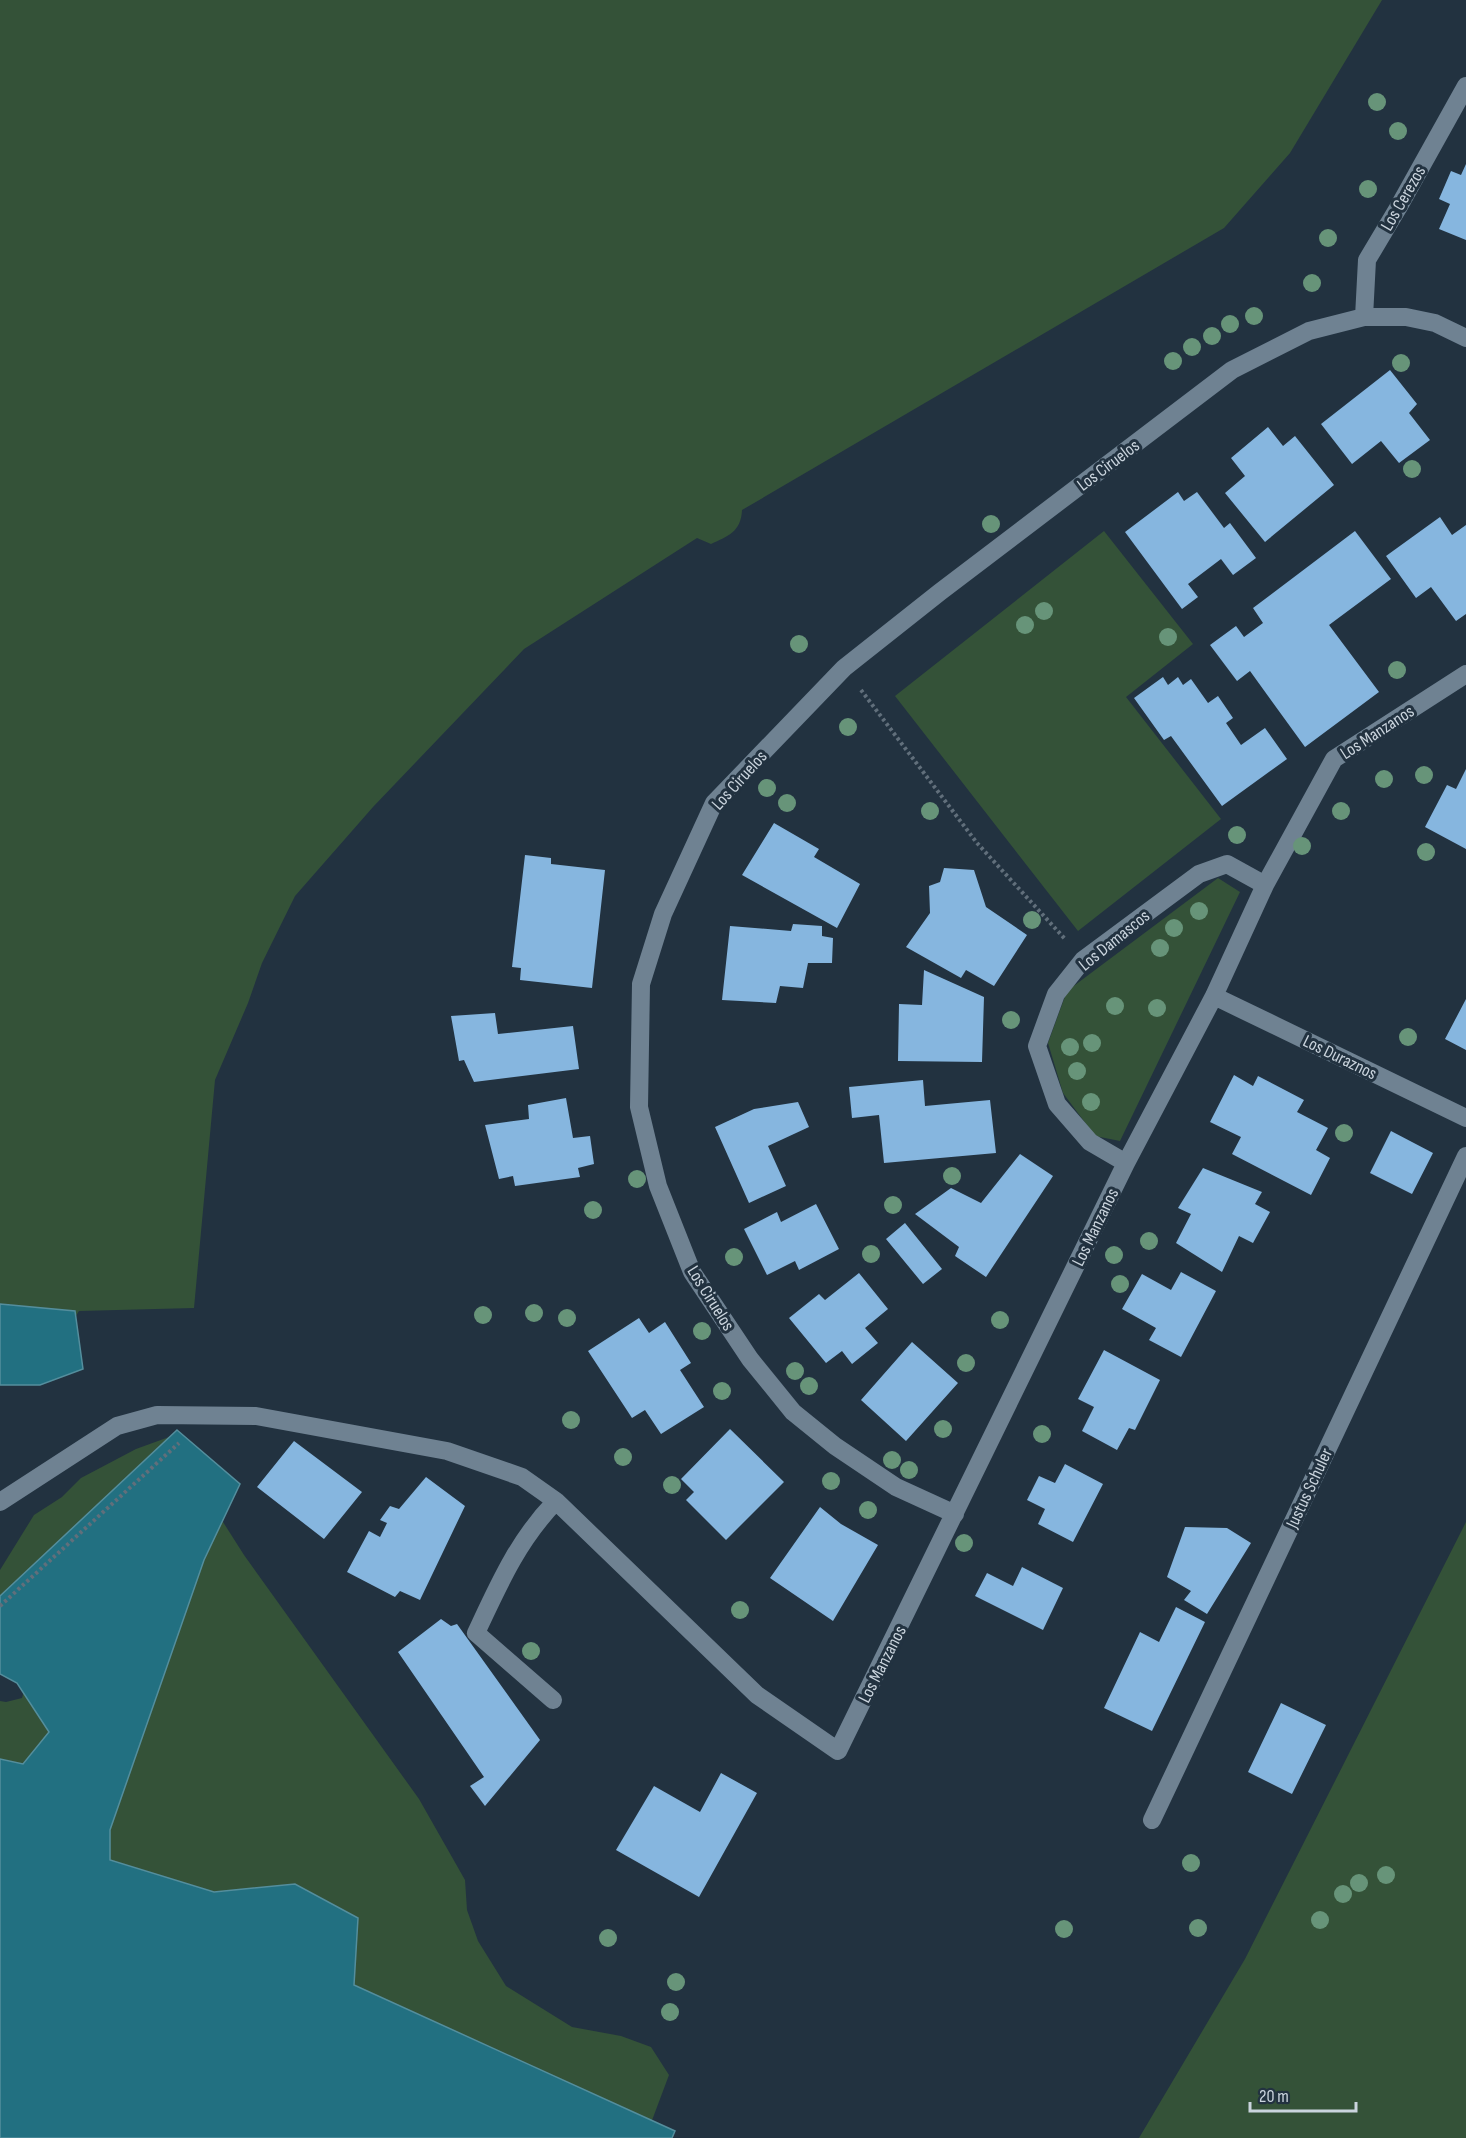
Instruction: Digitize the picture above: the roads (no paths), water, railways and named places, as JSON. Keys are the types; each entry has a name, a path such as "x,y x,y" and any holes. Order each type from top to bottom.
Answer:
{"street":[{"name":"Los Cerezos","path":"1364,317 1367,260 1466,86"},
{"name":"Los Ciruelos","path":"955,1514 896,1487 835,1446 793,1412 750,1359 692,1272 658,1186 639,1107 641,984 663,914 714,803 844,668 1232,370 1309,331 1364,317 1406,317 1435,323 1466,338"},
{"name":"Los Manzanos","path":"556,1501 757,1695 838,1751 1126,1163 1214,996 1265,885 1334,759 1466,674"},
{"name":"Los Damascos","path":"1126,1163 1090,1142 1057,1104 1037,1046 1056,994 1083,960 1199,874 1227,864 1265,885"},
{"name":"Los Duraznos","path":"1214,996 1466,1118"},
{"name":"Justus Schuler","path":"1152,1820 1466,1156"},
{"path":"0,1502 117,1426 157,1415 256,1416 447,1451 522,1477 556,1501 537,1521 510,1561 476,1633 553,1700"}],"water":[{"path":"0,1304 75,1311 83,1369 40,1385 0,1385"},
{"path":"177,1430 240,1484 204,1560 110,1830 110,1860 214,1892 295,1884 358,1918 354,1985 675,2131 672,2138 0,2138 0,1759 23,1764 49,1732 17,1683 0,1674 0,1596"}]}
